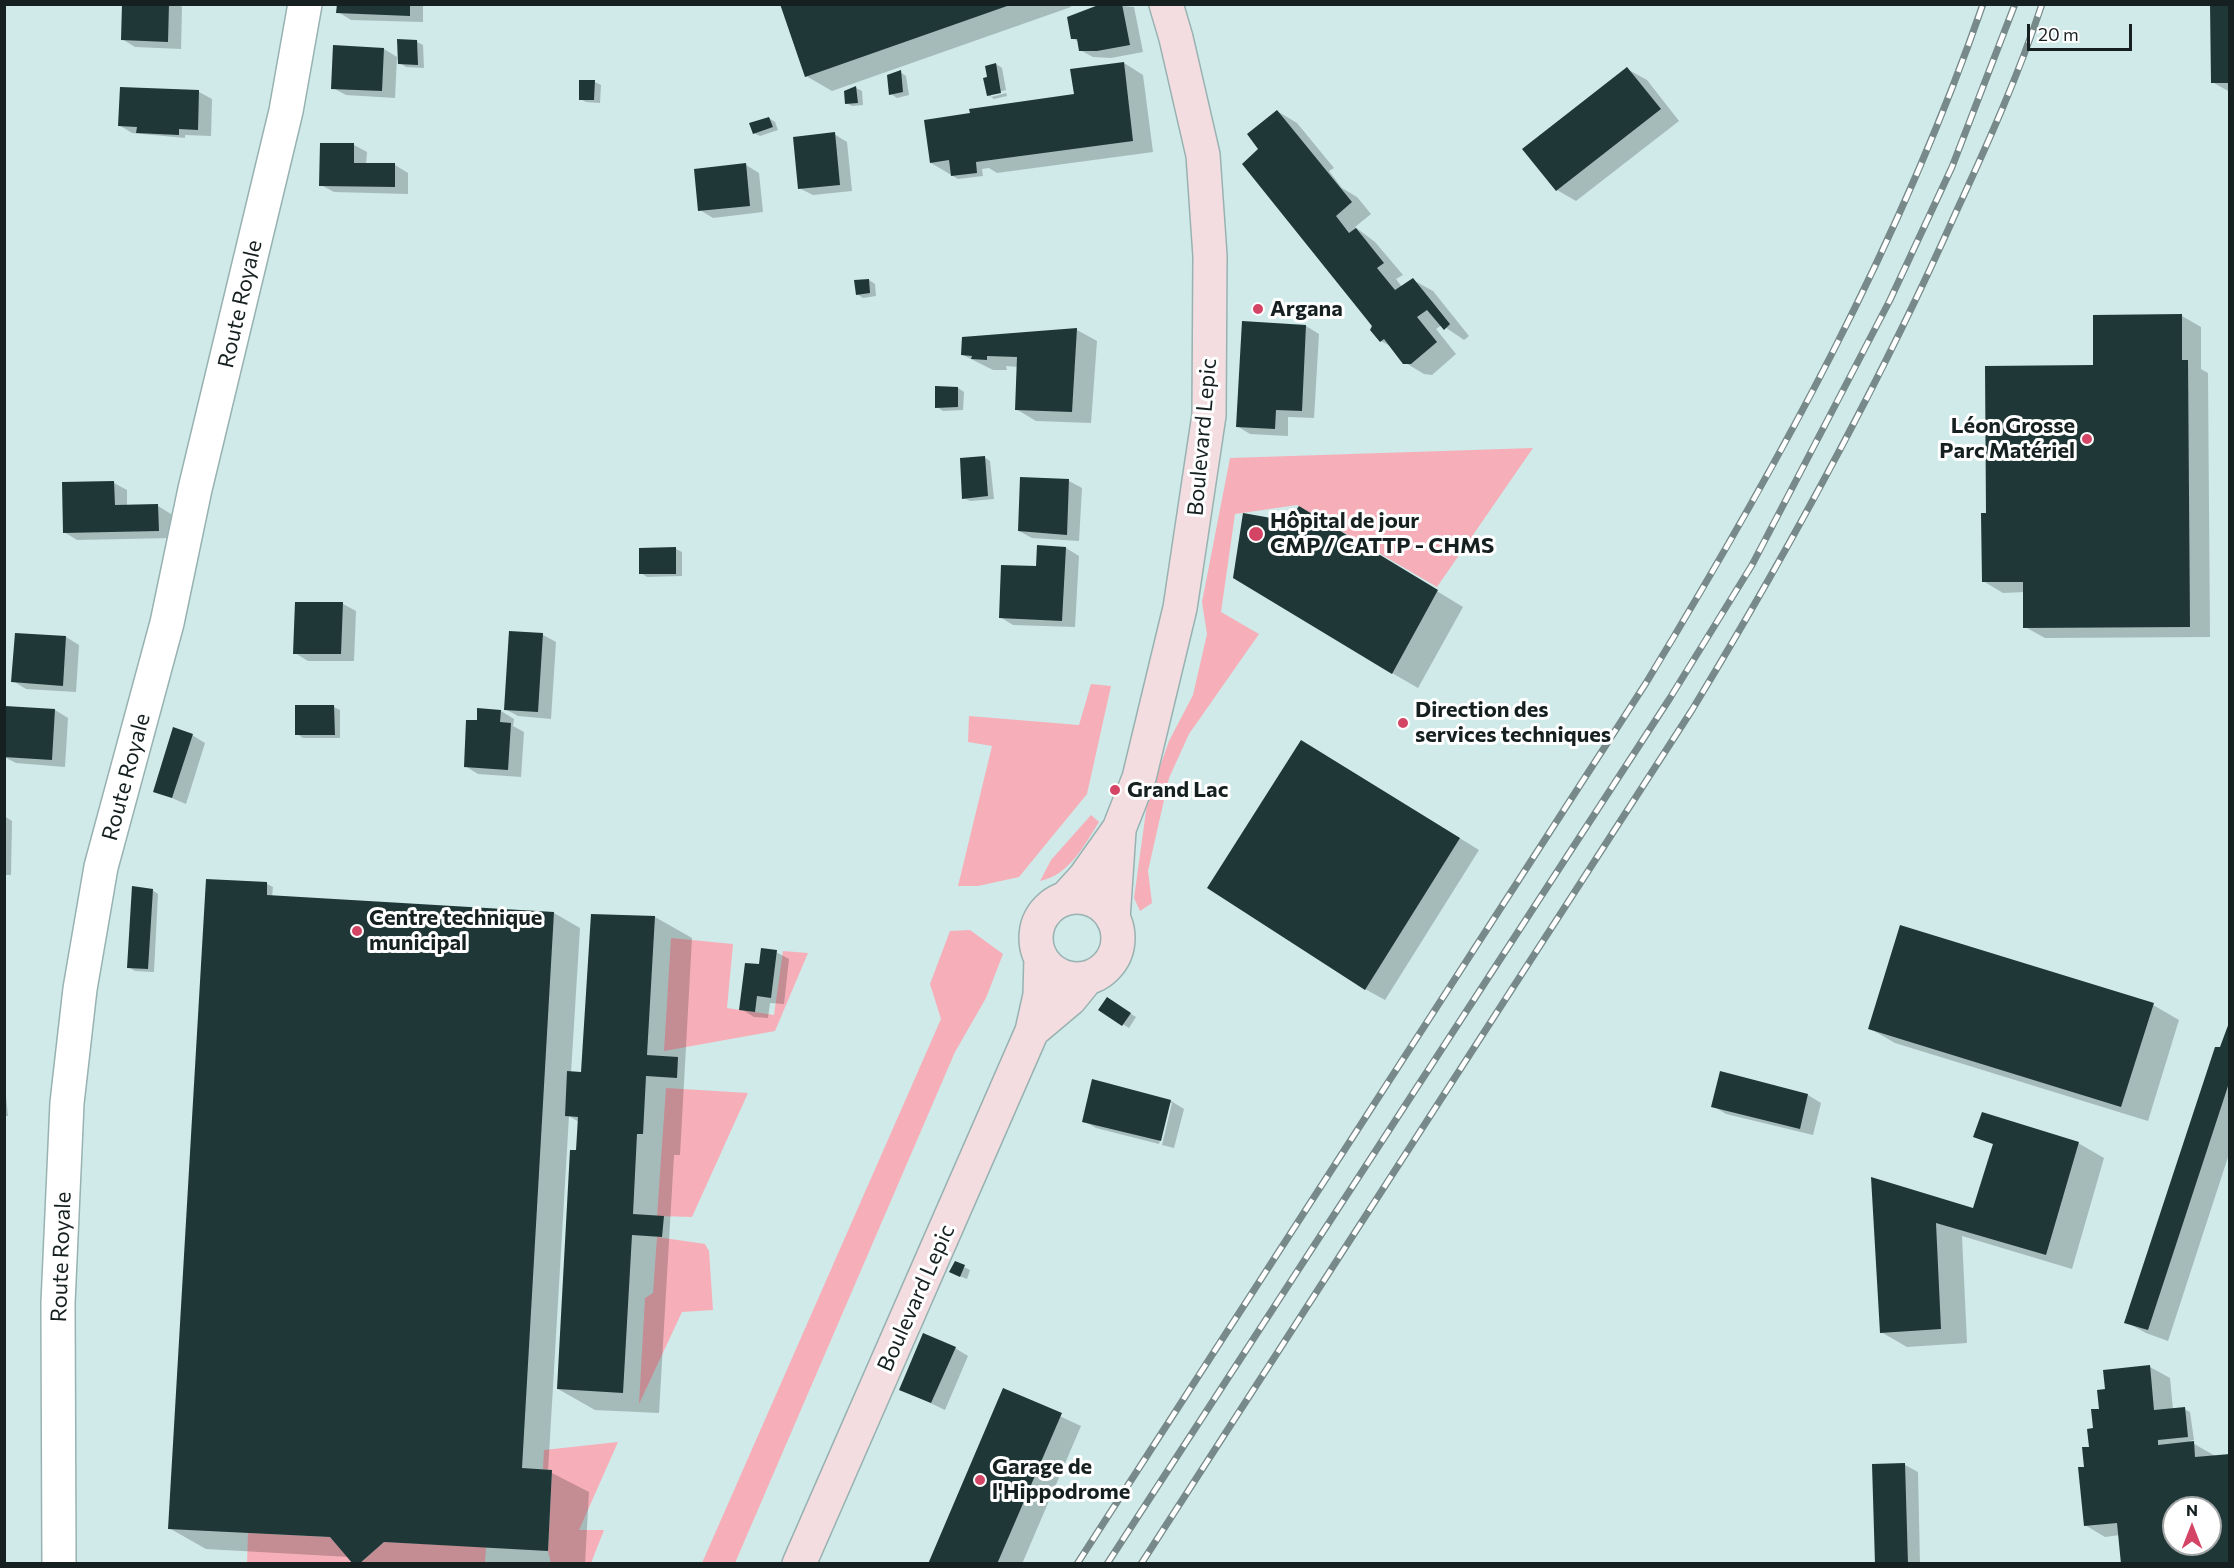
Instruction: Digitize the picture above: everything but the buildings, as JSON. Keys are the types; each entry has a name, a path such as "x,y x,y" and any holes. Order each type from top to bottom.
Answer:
{"main road":[{"name":"Boulevard Lepic","path":"1065,899 1085,877 1119,829 1139,778 1168,664 1194,523 1209,415 1210,267 1203,155 1179,49 1166,4"},
{"name":"Boulevard Lepic","path":"1113,919 1119,829"},
{"path":"1079,897 1092,900 1104,908 1113,919 1119,939 1116,950 1105,967 1087,978 1074,979 1061,975 1041,958 1037,944 1038,925 1048,909 1065,899 1079,897"},
{"name":"Boulevard Lepic","path":"799,1563 1032,1032 1040,995 1041,958"},
{"name":"Boulevard Lepic","path":"1032,1032 1070,999 1087,978"}],"street":[{"name":"Route Royale","path":"59,1563 59,1292 67,1103 80,989 101,867 167,623 195,489 286,111 305,4"}],"shaded area":[{"path":"1533,448 1437,587 1297,505 1235,514 1221,612 1259,634 1189,734 1169,778 1148,871 1152,903 1140,911 1134,898 1147,804 1169,741 1193,695 1207,634 1202,602 1230,458"},
{"path":"1091,684 1111,686 1087,794 1019,877 978,886 958,886 992,746 968,742 969,716 1079,725"},
{"path":"1091,815 1099,822 1075,858 1059,873 1040,881 1051,860"},
{"path":"970,930 1003,954 986,998 955,1052 735,1563 702,1563 941,1019 930,984 950,931"},
{"path":"671,938 733,944 727,1008 774,1015 783,951 808,953 775,1031 664,1051"},
{"path":"666,1088 748,1093 692,1217 657,1216"},
{"path":"657,1237 705,1244 709,1251 713,1310 682,1312 639,1404 645,1298 653,1293"},
{"path":"618,1442 579,1530 604,1530 591,1563 551,1563 548,1551 552,1470 543,1469 544,1450"},
{"path":"248,1533 330,1537 353,1563 247,1564"},
{"path":"384,1542 486,1547 485,1563 359,1564"}],"railway":[{"path":"1077,1564 1646,683 1695,602 1788,437 1874,267 1914,181 1983,4"},
{"path":"1107,1564 1670,698 1752,565 1890,300 1952,167 2015,4"},
{"path":"1141,1564 1692,710 1764,588 1865,402 1928,275 2003,108 2042,4"}],"place":[{"name":"Argana","path":"1258,309"},
{"name":"Léon Grosse Parc Matériel","path":"2087,439"},
{"name":"Hôpital de jour CMP / CATTP - CHMS","path":"1256,534"},
{"name":"Direction des services techniques","path":"1403,723"},
{"name":"Grand Lac","path":"1115,790"},
{"name":"Centre technique municipal","path":"357,931"},
{"name":"Garage de l'Hippodrome","path":"980,1480"}]}
